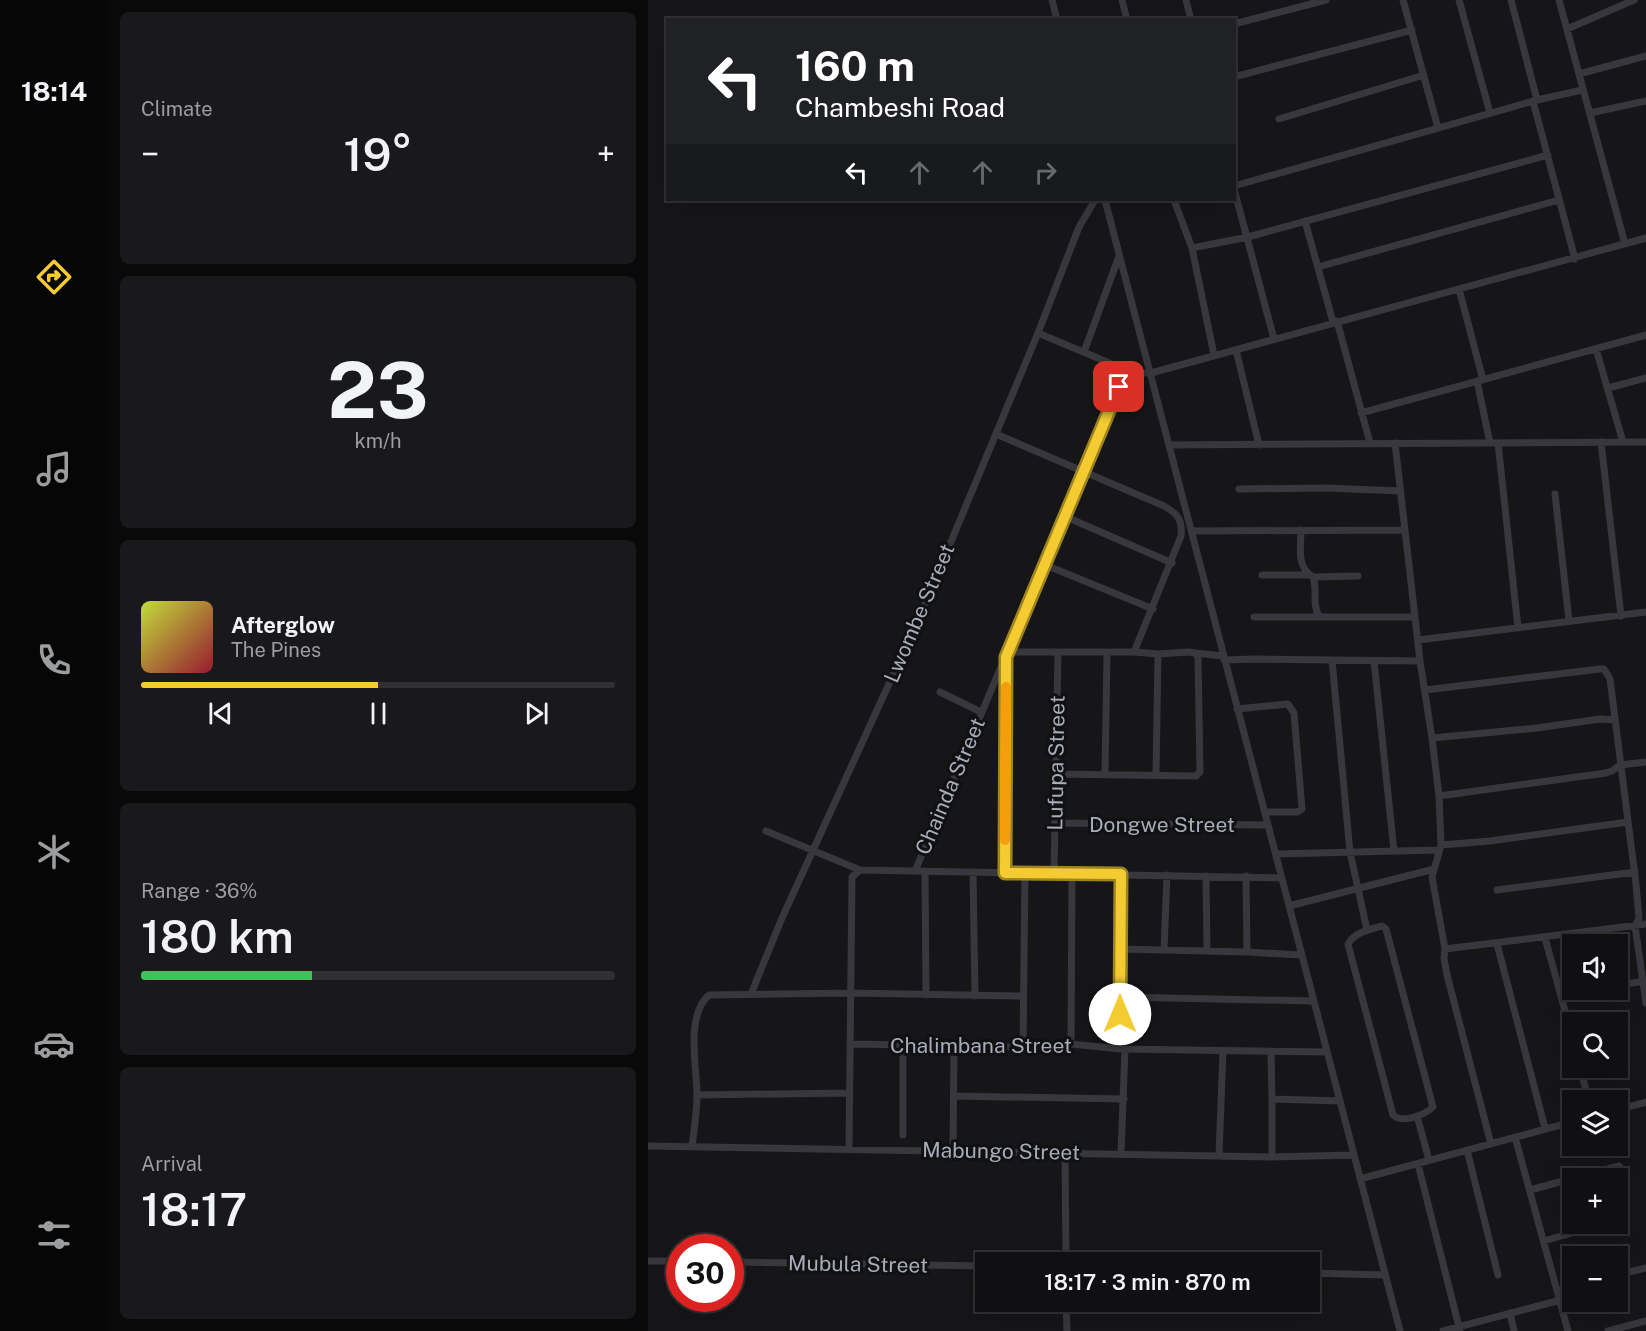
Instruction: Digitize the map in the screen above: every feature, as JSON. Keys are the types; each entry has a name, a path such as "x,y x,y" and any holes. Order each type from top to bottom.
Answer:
{"street":[{"path":"1052,0 1056,18"},
{"path":"1122,0 1126,18"},
{"path":"1186,0 1190,18"},
{"path":"1236,23 1326,0"},
{"path":"1403,0 1438,128"},
{"path":"1460,0 1490,113"},
{"path":"1511,0 1575,259"},
{"path":"1559,0 1625,244"},
{"path":"1567,29 1634,0"},
{"path":"1236,77 1412,30"},
{"path":"1579,74 1646,56"},
{"path":"1279,119 1424,75"},
{"path":"1236,187 1490,113 1582,90"},
{"path":"1590,113 1646,101"},
{"path":"1192,248 1248,237 1548,155"},
{"path":"1236,195 1274,339"},
{"path":"1318,267 1559,200"},
{"name":"Lwombe Street","path":"752,994 782,918 920,616 1038,333 1079,227 1094,201"},
{"path":"1105,201 1401,1331"},
{"path":"1174,201 1192,248 1214,355"},
{"path":"1305,221 1370,443"},
{"path":"1038,333 1126,370 1151,373 1646,238"},
{"path":"1084,352 1119,256"},
{"path":"1459,289 1494,443 1518,628"},
{"path":"1361,413 1646,335"},
{"path":"1596,349 1623,442"},
{"path":"1236,350 1259,445"},
{"name":"Chainda Street","path":"915,871 1126,370"},
{"path":"1608,388 1646,378"},
{"path":"996,434 1176,513 1181,526 1181,536 1134,652"},
{"path":"1601,442 1621,616"},
{"path":"1168,445 1646,442"},
{"path":"1395,443 1420,661 1439,796 1440,848 1432,877 1445,949 1447,975 1491,1144"},
{"path":"1239,489 1326,488 1401,491"},
{"path":"1555,494 1569,621"},
{"path":"1064,516 1172,563"},
{"path":"1181,526 1191,530 1406,530"},
{"path":"1301,530 1301,565 1315,582 1315,607 1320,617"},
{"path":"1043,564 1153,609"},
{"path":"1262,575 1358,576"},
{"path":"1418,640 1646,612"},
{"path":"1254,617 1415,616"},
{"name":"Lufupa Street","path":"1054,874 1058,652"},
{"path":"1105,774 1107,653"},
{"path":"1056,774 1196,776 1200,772 1199,663 1195,653"},
{"path":"1005,873 1007,654 1195,653 1224,658 1420,661"},
{"path":"1156,775 1158,654"},
{"path":"1332,660 1350,852 1367,930"},
{"path":"1374,661 1394,851"},
{"path":"1425,690 1604,669 1610,679 1635,872 1639,918 1635,926 1645,982 1646,1003"},
{"path":"940,692 981,712"},
{"path":"1237,709 1288,704 1294,713 1302,809 1297,812 1265,812"},
{"path":"1432,738 1537,728 1600,719 1615,720"},
{"path":"1439,796 1606,772 1620,765 1646,762"},
{"path":"1276,854 1440,848 1628,822"},
{"name":"Dongwe Street","path":"1055,823 1268,825"},
{"path":"766,831 860,870 1282,878"},
{"path":"1289,906 1434,869"},
{"path":"849,1149 852,877 860,870"},
{"path":"925,871 926,995"},
{"path":"973,872 975,996"},
{"path":"1497,890 1635,872"},
{"path":"1023,1047 1025,873"},
{"path":"1071,1044 1072,874"},
{"path":"1121,874 1120,997 1124,1099 1121,1153"},
{"path":"1164,950 1167,875"},
{"path":"1206,876 1207,951"},
{"path":"1246,876 1248,952"},
{"path":"1445,949 1646,924"},
{"path":"1382,926 1386,929 1433,1107 1417,1116 1397,1119 1393,1115 1361,999 1348,944 1350,939 1367,930 1382,926"},
{"path":"1545,938 1566,1012"},
{"path":"1497,944 1545,1128"},
{"path":"1121,949 1301,955"},
{"path":"1628,984 1645,982"},
{"path":"692,1147 697,1095 694,1042 697,1020 704,999 712,994 850,993 1023,996"},
{"path":"1120,997 1313,1001"},
{"name":"Chalimbana Street","path":"850,1044 1023,1047 1071,1044 1123,1049 1327,1052"},
{"path":"903,1046 903,1135"},
{"path":"953,1151 954,1046"},
{"path":"1220,1155 1223,1051"},
{"path":"1271,1051 1272,1157"},
{"path":"697,1095 849,1093"},
{"path":"954,1096 1124,1099"},
{"path":"1272,1099 1340,1101"},
{"path":"1628,1107 1645,1102 1646,1113"},
{"path":"1417,1116 1429,1160"},
{"path":"1360,1179 1562,1124"},
{"path":"1515,1137 1568,1331"},
{"name":"Mabungo Street","path":"648,1146 1272,1157 1354,1155"},
{"path":"1467,1150 1498,1275"},
{"path":"1065,1152 1066,1252"},
{"path":"1418,1164 1460,1329"},
{"path":"1530,1190 1619,1166"},
{"path":"1544,1241 1568,1234"},
{"path":"648,1260 666,1261"},
{"name":"Mubula Street","path":"744,1262 975,1266"},
{"path":"1628,1272 1646,1268"},
{"path":"1320,1273 1385,1275"},
{"path":"1558,1291 1562,1290"},
{"path":"1443,1331 1460,1329 1561,1300"},
{"path":"1066,1312 1067,1331"},
{"path":"1510,1314 1515,1331"},
{"path":"1608,1331 1646,1321"}],"slow traffic":[{"path":"1005,840 1006,687"}],"route":[{"path":"1119,387 1006,657 1005,873 1121,874 1120,1014"}]}
